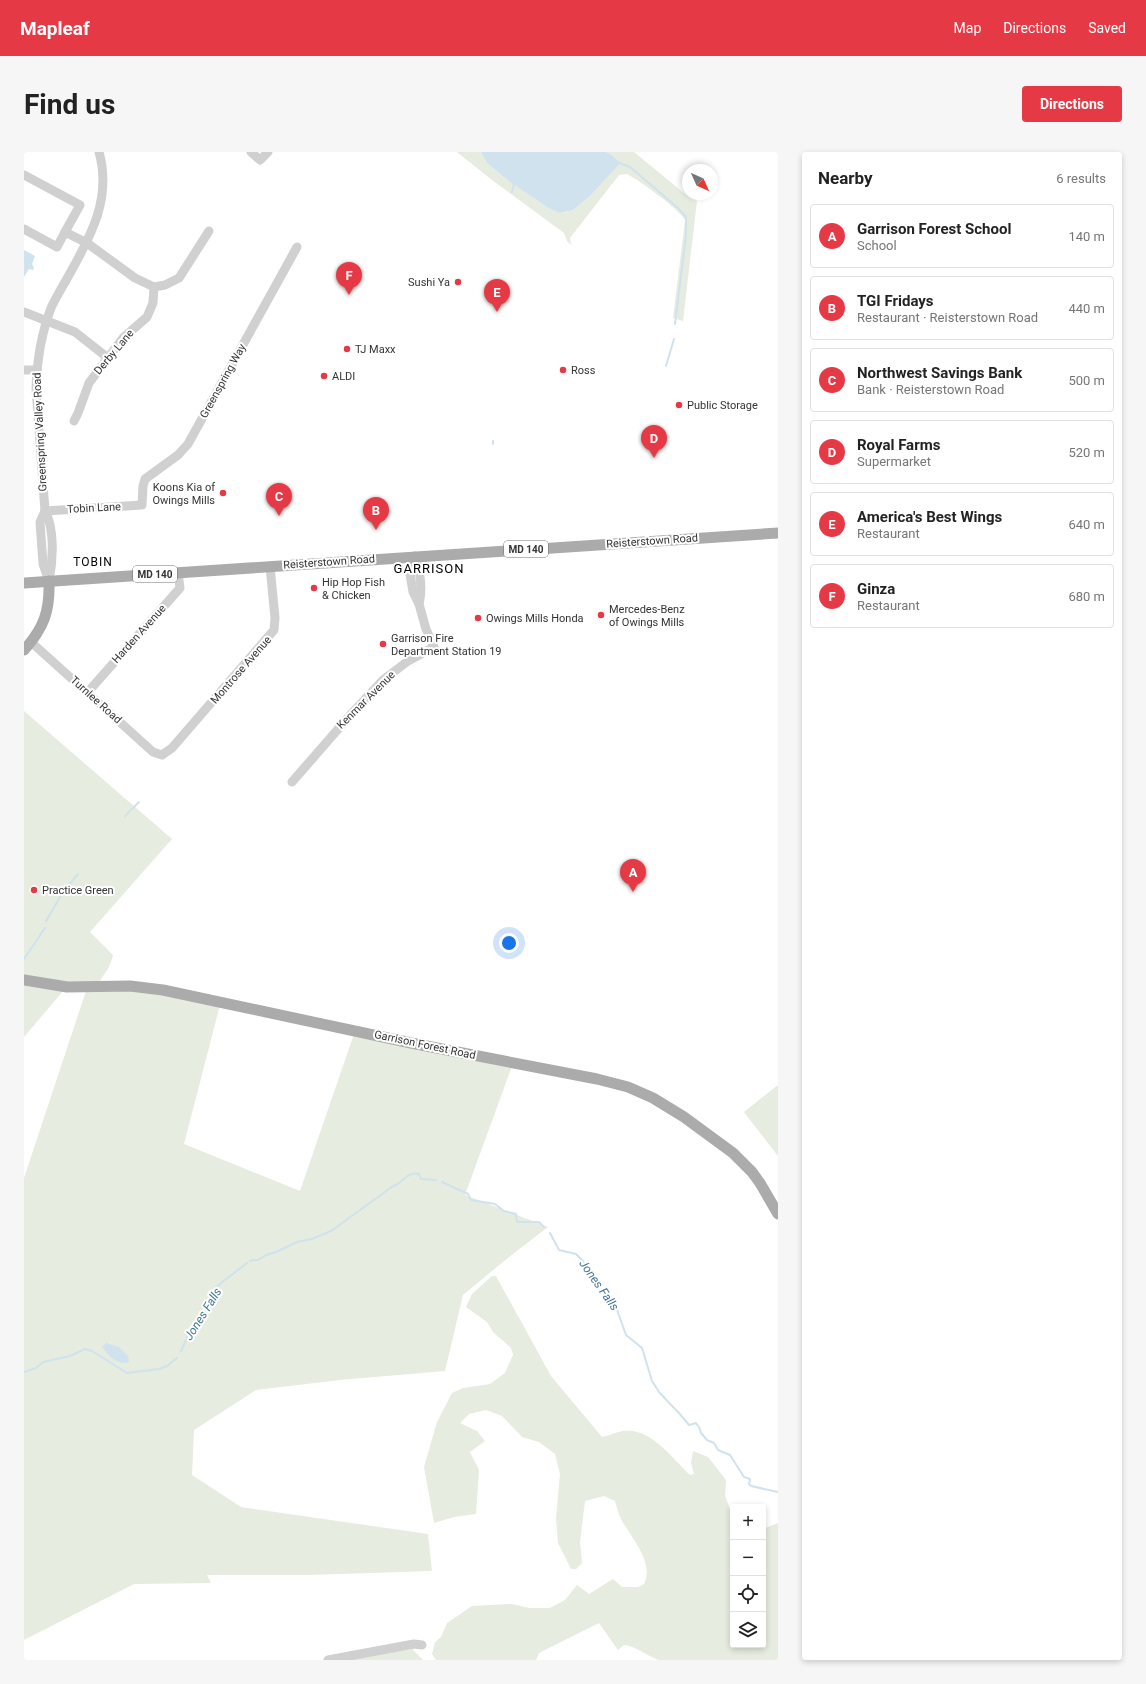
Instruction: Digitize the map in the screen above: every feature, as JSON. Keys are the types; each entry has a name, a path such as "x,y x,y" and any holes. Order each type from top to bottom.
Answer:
{"main road":[{"name":"Reisterstown Road","path":"24,583 778,533"},
{"name":"Greenspring Valley Road","path":"28,646 45,619 49,602 49,581"},
{"name":"Garrison Forest Road","path":"24,980 67,987 130,986 163,990 411,1043 597,1079 628,1087 653,1098 684,1117 733,1153 760,1183 778,1214"}],"street":[{"name":"Greenspring Valley Road","path":"49,581 52,564 52,549 50,520 45,511 36,388 38,355 52,307 87,243 97,221 102,197 102,171 99,152"},
{"path":"251,152 260,160 268,152"},
{"path":"24,175 80,205 57,247 24,229"},
{"path":"65,232 87,243 135,278 154,286 165,285 179,278 209,231"},
{"name":"Greenspring Way","path":"142,505 145,479 178,455 188,444 297,247"},
{"name":"Derby Lane","path":"74,421 89,383 123,338 147,317 153,303 154,286"},
{"path":"24,312 75,332 108,358"},
{"path":"24,370 37,370"},
{"name":"Tobin Lane","path":"45,511 142,505"},
{"name":"Kenmar Avenue","path":"292,782 348,717 383,680 408,661 434,647 426,629 419,604 413,592 409,568 415,556"},
{"name":"Montrose Avenue","path":"162,755 172,748 274,630 275,618 270,566"},
{"name":"Harden Avenue","path":"87,693 180,588 178,572"},
{"name":"Turnlee Road","path":"28,646 87,693 153,752 162,755"},
{"path":"328,1660 414,1644 422,1645"}],"shaded area":[{"path":"457,152 481,152 487,163 511,183 550,209 561,213 573,210 590,196 619,163 612,155 606,152 634,152 682,191 682,200 697,201 683,321 673,318 685,220 675,209 641,182 627,174 619,175 570,238 571,245 567,241 564,233"},
{"path":"24,711 172,839 90,932 113,956 109,967 94,990 143,990 220,1005 184,1144 300,1191 354,1034 512,1066 465,1195 548,1227 463,1295 445,1371 340,1380 256,1390 194,1430 192,1475 241,1507 428,1534 432,1571 308,1575 207,1575 211,1583 134,1584 24,1640 24,1178 86,991 64,990 24,1037"},
{"path":"778,1085 778,1156 744,1112"},
{"path":"492,1276 496,1276 551,1376 602,1437 623,1431 633,1431 643,1434 660,1445 690,1475 694,1474 691,1463 693,1451 708,1457 726,1480 725,1496 730,1509 730,1648 766,1648 766,1528 778,1523 778,1660 659,1660 629,1646 624,1645 618,1650 599,1623 539,1653 536,1660 436,1660 432,1654 435,1642 441,1637 447,1623 472,1606 511,1604 530,1608 550,1608 565,1600 577,1585 589,1594 613,1579 622,1587 638,1587 644,1584 647,1576 644,1559 636,1542 621,1519 615,1501 604,1496 585,1501 580,1542 582,1563 576,1569 571,1569 558,1543 556,1518 560,1474 555,1454 539,1442 522,1437 502,1416 486,1410 469,1414 460,1423 477,1431 485,1441 470,1452 479,1470 476,1514 454,1517 434,1523 424,1467 437,1422 452,1393 463,1388 490,1384 505,1373 513,1355 511,1348 493,1332 487,1322 466,1307 472,1294"},
{"path":"412,1649 423,1660 342,1660"}],"water":[{"path":"481,152 606,152 612,155 620,163 590,196 573,210 560,213 550,209 511,183 487,163"},
{"path":"24,250 35,256 32,264 34,268 33,270 29,269 24,277"},
{"path":"106,1343 119,1347 128,1356 129,1361 127,1363 123,1363 113,1358 102,1347"}],"waterway":[{"path":"617,162 630,167 678,208 686,217 686,235 675,324"},
{"path":"512,192 514,183"},
{"path":"666,366 674,339"},
{"path":"125,816 139,802"},
{"path":"46,921 63,892 78,874"},
{"path":"24,959 45,928"},
{"name":"Jones Falls","path":"250,1261 258,1260 297,1242 312,1239 331,1231 388,1189 410,1175 419,1174 421,1179 436,1180"},
{"name":"Jones Falls","path":"442,1182 468,1194 471,1200 495,1204 504,1211 516,1214 517,1222 539,1222 544,1227"},
{"name":"Jones Falls","path":"550,1233 559,1250 576,1254 583,1261 598,1288 616,1307 626,1335 642,1348 652,1381 659,1392 689,1425 696,1423 701,1433 707,1440 714,1443 718,1450 730,1455 744,1477 750,1479 749,1484 751,1486 778,1492"},
{"name":"Jones Falls","path":"181,1351 189,1333 203,1318 208,1302 216,1288 247,1263"},
{"name":"Jones Falls","path":"24,1372 36,1368 43,1362 70,1356 85,1349 92,1351 127,1373 159,1369 167,1366 177,1358"}],"place":[{"name":"Sushi Ya","path":"458,282"},
{"name":"Ginza","path":"349,295"},
{"name":"America's Best Wings","path":"497,312"},
{"name":"TJ Maxx","path":"347,349"},
{"name":"Ross","path":"563,370"},
{"name":"ALDI","path":"324,376"},
{"name":"Public Storage","path":"679,405"},
{"name":"Royal Farms","path":"654,458"},
{"name":"Koons Kia of Owings Mills","path":"223,493"},
{"name":"Northwest Savings Bank","path":"279,516"},
{"name":"TGI Fridays","path":"376,530"},
{"name":"Hip Hop Fish & Chicken","path":"314,588"},
{"name":"Mercedes-Benz of Owings Mills","path":"601,615"},
{"name":"Owings Mills Honda","path":"478,618"},
{"name":"Garrison Fire Department Station 19","path":"383,644"},
{"name":"Practice Green","path":"34,890"},
{"name":"Garrison Forest School","path":"633,892"}],"district":[{"name":"TOBIN","path":"93,562"},
{"name":"GARRISON","path":"429,568"}]}
